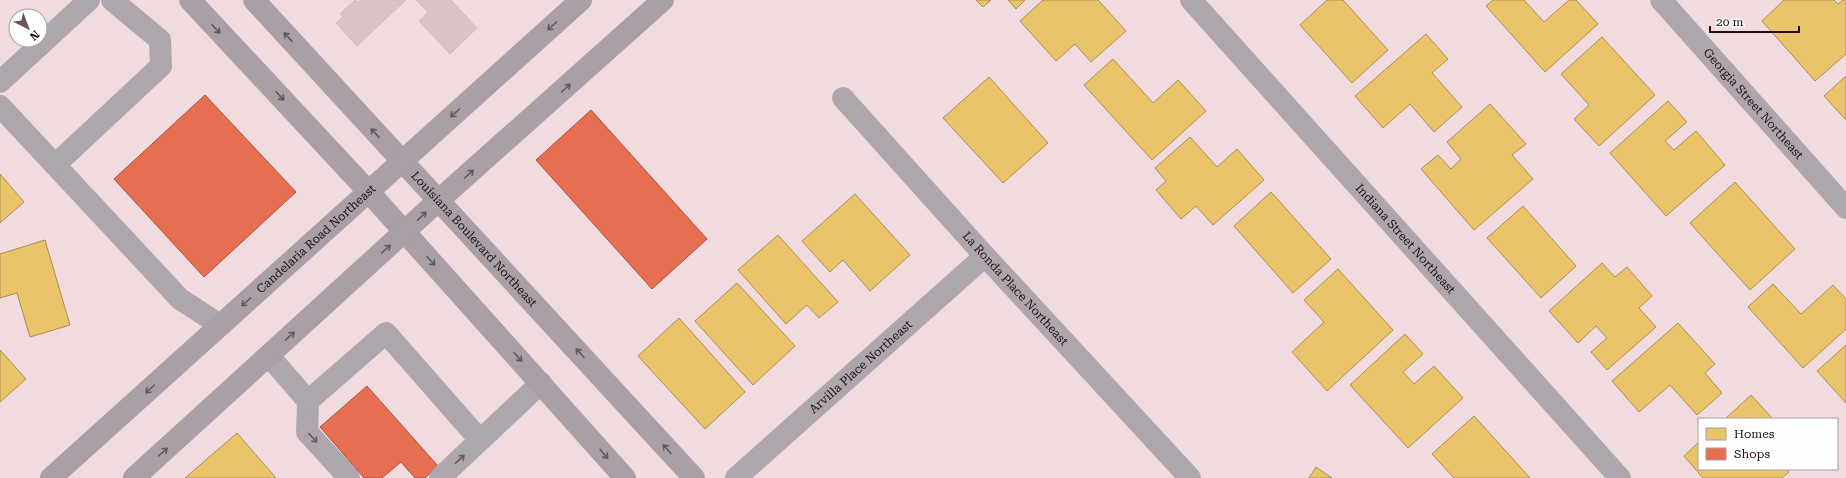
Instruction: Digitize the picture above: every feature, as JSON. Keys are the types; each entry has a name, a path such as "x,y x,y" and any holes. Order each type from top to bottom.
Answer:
{"main road":[{"path":"190,0 368,191 625,478"},
{"name":"Louisiana Boulevard Northeast","path":"254,0 694,478"},
{"name":"Candelaria Road Northeast","path":"51,478 581,0"},
{"path":"134,478 439,200 663,0"}],"street":[{"path":"0,82 89,0"},
{"path":"55,165 161,66 160,40 112,0"},
{"name":"Indiana Street Northeast","path":"1191,0 1620,478"},
{"name":"Georgia Street Northeast","path":"1661,0 1846,208"},
{"name":"La Ronda Place Northeast","path":"844,98 985,256 1190,478"},
{"path":"0,106 180,299 220,325"},
{"name":"Arvilla Place Northeast","path":"736,478 985,256"},
{"path":"308,401 386,333 480,440"},
{"path":"269,356 308,401 307,432 349,478"},
{"path":"440,478 542,384"}],"building: Homes":[{"path":"976,0 991,0 983,7"},
{"path":"1008,0 1025,0 1016,9"},
{"path":"1043,0 1098,0 1126,31 1091,62 1075,44 1056,61 1020,21"},
{"path":"1327,0 1343,0 1388,50 1352,83 1300,25"},
{"path":"1493,0 1524,0 1544,22 1569,0 1576,0 1598,24 1545,72 1486,6"},
{"path":"1784,0 1834,0 1838,4 1843,0 1846,0 1846,54 1815,81 1762,21"},
{"path":"1426,34 1448,59 1432,73 1462,107 1434,132 1410,104 1383,128 1355,96"},
{"path":"1602,37 1655,95 1599,146 1574,119 1589,105 1561,74"},
{"path":"1113,59 1153,103 1178,80 1206,111 1152,160 1084,85"},
{"path":"1846,76 1846,120 1824,96"},
{"path":"989,77 1048,143 1003,183 943,118"},
{"path":"1668,101 1687,122 1665,141 1674,150 1696,131 1725,165 1666,216 1610,153"},
{"path":"1490,104 1526,144 1512,155 1533,179 1474,230 1421,169 1438,155 1451,169 1461,159 1447,142"},
{"path":"1190,137 1217,167 1237,149 1264,180 1213,225 1196,206 1181,219 1156,190 1166,181 1155,168"},
{"path":"0,174 24,202 0,223"},
{"path":"1735,182 1795,249 1750,290 1690,223"},
{"path":"1271,192 1331,259 1293,293 1234,226"},
{"path":"855,194 910,255 870,291 843,260 830,272 802,241"},
{"path":"1523,206 1576,266 1541,298 1487,238"},
{"path":"778,235 838,302 819,318 807,305 786,324 738,270"},
{"path":"45,240 70,325 30,337 17,293 0,298 0,254"},
{"path":"1602,263 1615,277 1627,267 1652,296 1639,308 1656,327 1607,370 1591,352 1607,338 1596,326 1578,343 1549,311"},
{"path":"1338,269 1393,330 1327,391 1292,352 1324,322 1304,300"},
{"path":"737,283 795,346 753,385 695,321"},
{"path":"1773,284 1801,314 1833,285 1846,299 1846,329 1803,368 1748,307"},
{"path":"679,318 745,392 705,429 638,356"},
{"path":"1678,323 1715,364 1705,373 1722,393 1697,415 1670,385 1639,412 1612,381"},
{"path":"1405,334 1423,354 1403,372 1414,384 1434,366 1463,398 1408,448 1350,385"},
{"path":"1846,345 1846,403 1817,371"},
{"path":"0,350 26,379 0,402"},
{"path":"1751,395 1772,418 1726,418"},
{"path":"1474,416 1530,478 1454,478 1432,454"},
{"path":"237,433 276,478 185,478"},
{"path":"1698,443 1698,470 1788,470 1789,472 1782,478 1703,478 1684,456"},
{"path":"1316,467 1332,478 1309,478"}],"building: Shops":[{"path":"205,95 296,192 204,277 114,179"},
{"path":"591,110 707,239 652,289 536,160"},
{"path":"367,386 438,466 425,478 415,478 401,462 382,478 364,478 320,427"}],"building: Other":[{"path":"355,0 358,2 361,0 406,0 357,46 336,23 343,17 340,14"},
{"path":"416,0 451,0 477,28 450,54 419,21 428,12"}]}
